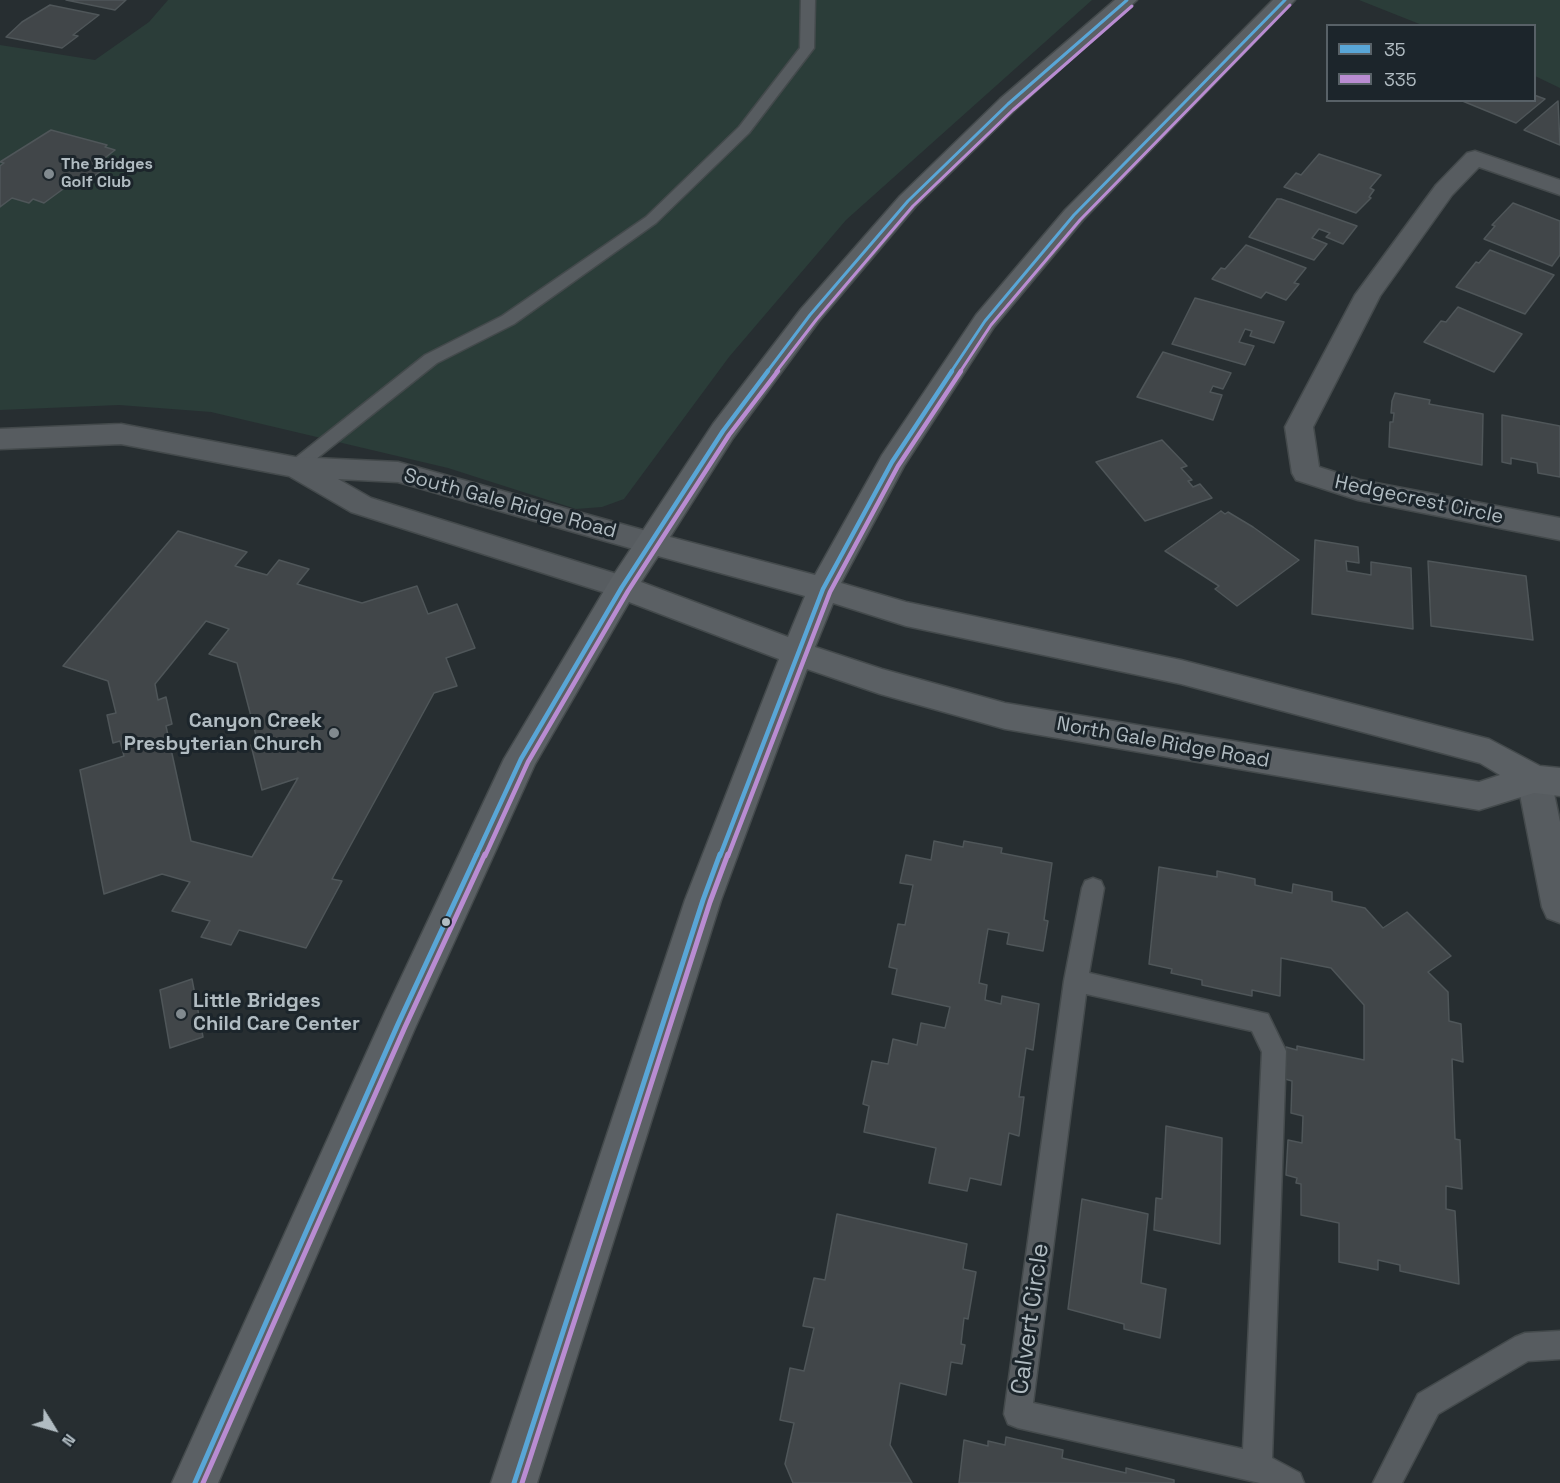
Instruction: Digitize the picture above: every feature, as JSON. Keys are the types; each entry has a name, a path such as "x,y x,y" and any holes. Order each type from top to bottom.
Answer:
{"main road":[{"path":"195,1483 393,1035 521,759 622,587 723,431 810,315 908,201 1008,104 1127,0"},
{"path":"514,1483 703,900 823,589 892,462 985,321 1074,215 1285,0"},
{"path":"651,543 823,589 906,614 1181,672 1490,752 1547,781"},
{"name":"North Gale Ridge Road","path":"622,587 797,654 880,681 1005,716 1479,796 1547,781"}],"street":[{"name":"Hedgecrest Circle","path":"1560,188 1475,158 1444,190 1368,295 1299,427 1306,473 1358,490 1560,529"},
{"name":"South Gale Ridge Road","path":"0,439 121,434 295,467 398,472 651,543"},
{"name":"South Gale Ridge Road","path":"295,467 360,505 622,587"},
{"path":"1547,781 1560,907"}],"lane":[{"path":"295,467 431,359 508,320 651,220 744,130 807,48 808,0"},
{"name":"Calvert Circle","path":"1093,888 1076,981 1018,1414 1257,1466 1290,1483"},
{"path":"1076,981 1260,1023 1274,1051 1257,1466"},
{"path":"1387,1483 1428,1404 1525,1347 1560,1345"}],"green space":[{"name":"The Bridges Golf Club","path":"168,0 1092,0 846,220 729,357 624,499 602,507 576,509 448,468 211,412 119,405 0,410 0,45 95,60 149,22"},
{"path":"1359,0 1560,0 1560,88 1536,76 1536,24 1419,24"}],"building":[{"path":"66,0 126,0 115,10"},
{"path":"50,5 99,15 73,35 78,36 62,48 6,37 22,22"},
{"path":"1536,96 1545,99 1516,123 1465,102 1536,102"},
{"path":"1558,101 1560,145 1524,130"},
{"name":"The Bridges Golf Club","path":"51,130 107,145 105,147 115,150 101,161 110,164 84,184 74,181 44,203 33,199 29,203 12,198 0,207 0,166 4,163 0,162"},
{"path":"1319,154 1381,175 1370,188 1374,190 1369,197 1371,198 1356,213 1284,187 1296,173 1301,175"},
{"path":"1277,199 1357,226 1343,244 1326,237 1330,233 1319,229 1312,238 1327,244 1314,260 1249,237"},
{"path":"1513,203 1560,221 1560,255 1552,266 1484,239 1495,226 1492,225"},
{"path":"1246,245 1306,268 1294,283 1299,284 1286,300 1266,292 1261,298 1212,279 1221,268 1225,269"},
{"path":"1490,250 1554,275 1525,314 1456,287 1476,262 1479,263"},
{"path":"1195,298 1284,322 1274,343 1250,336 1252,331 1245,329 1239,342 1254,346 1245,365 1172,344"},
{"path":"1458,307 1522,334 1494,372 1424,342 1441,321 1446,322"},
{"path":"1163,352 1231,373 1223,389 1213,386 1210,392 1222,395 1213,420 1137,397"},
{"path":"1395,393 1430,400 1429,404 1483,414 1482,465 1389,447 1390,422 1393,422 1394,413 1391,413 1392,401"},
{"path":"1502,415 1560,426 1560,477 1538,473 1537,463 1511,458 1511,464 1502,462"},
{"path":"1162,440 1187,466 1181,468 1192,480 1188,481 1193,487 1200,484 1212,498 1145,521 1096,462"},
{"path":"1221,511 1225,514 1228,512 1253,527 1299,560 1237,606 1215,589 1219,586 1165,551"},
{"name":"Canyon Creek Presbyterian Church","path":"178,531 247,552 235,566 267,575 279,560 309,569 297,584 362,603 417,586 428,614 457,604 475,648 446,658 457,686 434,693 332,879 342,881 306,948 239,930 231,945 201,937 210,921 172,911 190,882 162,874 104,894 80,770 124,756 120,741 113,743 107,715 116,713 108,681 63,666","holes":["206,621 229,629 209,654 237,663 258,743 251,745 262,790 298,778 252,857 191,841 166,726 172,724 166,697 158,700 155,684"]},
{"path":"1315,540 1358,547 1359,563 1346,561 1347,571 1371,575 1371,562 1411,568 1413,629 1312,614"},
{"path":"1428,561 1526,576 1533,640 1431,626"},
{"path":"934,841 963,847 964,841 1002,848 1001,853 1052,863 1044,920 1048,921 1043,951 1007,944 1009,933 988,929 979,983 987,985 985,1000 1001,1004 1002,996 1039,1004 1033,1050 1026,1048 1019,1097 1024,1097 1019,1136 1009,1133 1001,1185 970,1178 967,1191 929,1183 936,1148 864,1132 869,1106 863,1104 872,1061 888,1064 893,1039 917,1045 921,1023 945,1028 950,1007 892,994 897,969 889,967 898,924 905,925 913,885 900,883 906,855 931,860"},
{"path":"1159,867 1217,877 1217,871 1255,879 1255,885 1292,893 1293,884 1332,892 1332,901 1365,908 1383,928 1407,912 1451,956 1428,972 1448,992 1449,1021 1461,1024 1463,1062 1452,1059 1455,1139 1460,1140 1462,1189 1446,1186 1446,1209 1455,1211 1459,1284 1400,1271 1400,1265 1378,1260 1378,1270 1339,1262 1339,1223 1301,1215 1301,1184 1296,1183 1297,1178 1286,1175 1288,1140 1302,1143 1303,1116 1291,1113 1292,1081 1285,1079 1286,1047 1297,1050 1297,1046 1364,1060 1364,1005 1331,968 1281,958 1280,996 1252,990 1252,996 1202,985 1202,980 1171,973 1172,969 1149,964"},
{"name":"Little Bridges Child Care Center","path":"192,979 203,1037 170,1048 160,990"},
{"path":"1166,1126 1222,1138 1220,1244 1154,1230 1156,1198 1162,1199"},
{"path":"1082,1199 1148,1214 1141,1283 1166,1289 1160,1338 1124,1329 1124,1324 1068,1309"},
{"path":"837,1214 967,1244 963,1269 976,1272 968,1319 964,1318 961,1344 965,1345 962,1364 951,1362 946,1395 900,1383 890,1445 912,1483 793,1483 785,1464 794,1423 780,1420 790,1368 804,1371 814,1328 803,1326 814,1278 825,1280"},
{"path":"1006,1437 1063,1450 1062,1458 1126,1473 1126,1468 1174,1480 1174,1483 959,1483 964,1440 988,1446 988,1441 1005,1445"}],"transit line":[{"name":"35","path":"195,1483 398,1024 521,759 622,587 723,431 810,315 908,201 1008,104 1127,0"},
{"name":"35","path":"514,1483 703,900 797,653 823,589 845,545 892,462 985,321 1074,215 1285,0"},
{"name":"335","path":"522,1483 710,902 804,656 830,592 852,549 898,466 991,325 1080,220 1290,5"},
{"name":"335","path":"203,1483 405,1027 528,762 628,591 729,435 816,320 913,206 1013,110 1132,6"}],"place":[{"name":"The Bridges Golf Club","path":"49,174"},
{"name":"Canyon Creek Presbyterian Church","path":"334,733"},
{"name":"Little Bridges Child Care Center","path":"181,1014"}]}
